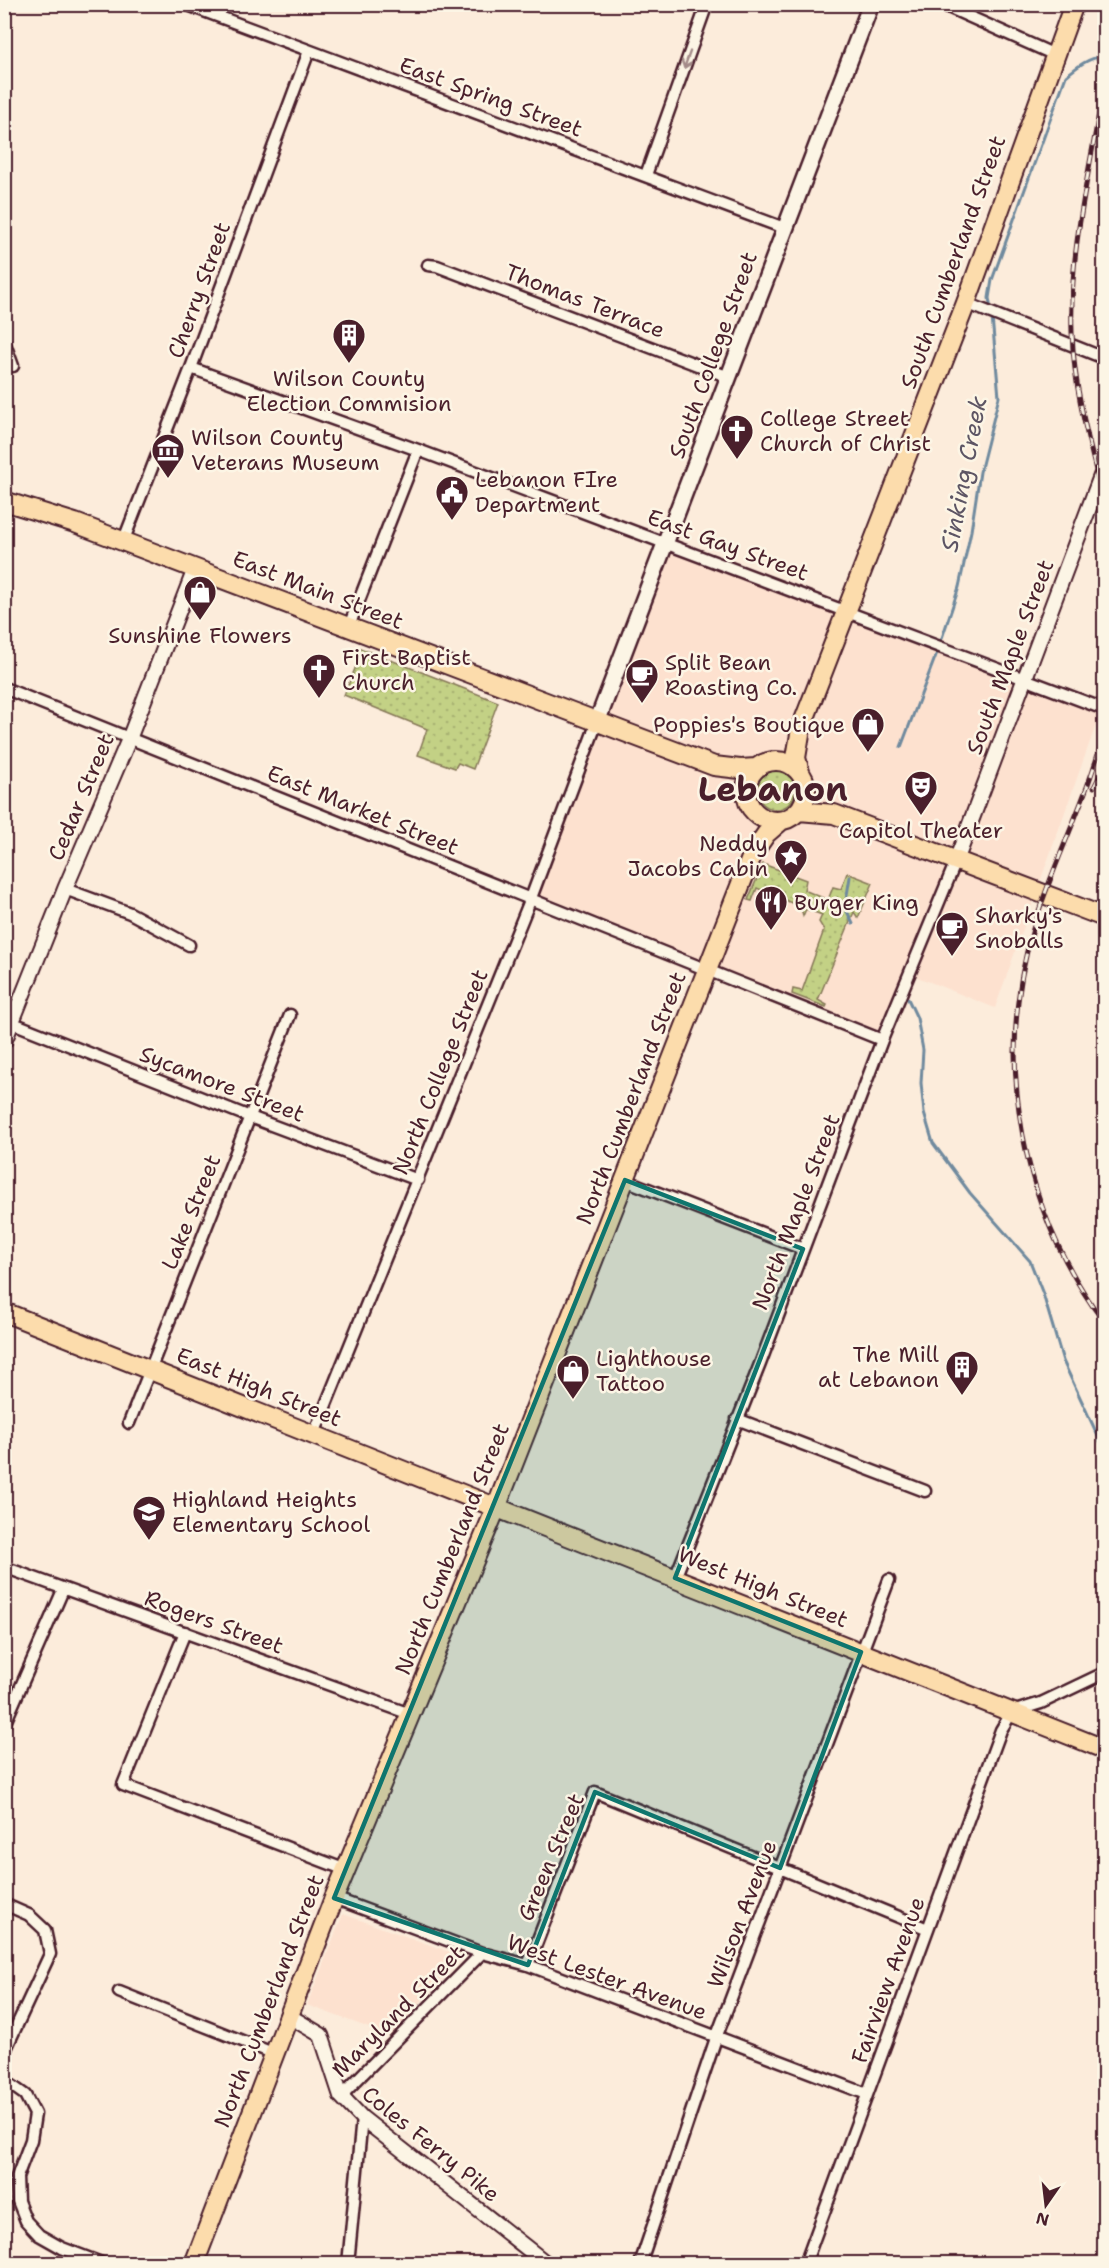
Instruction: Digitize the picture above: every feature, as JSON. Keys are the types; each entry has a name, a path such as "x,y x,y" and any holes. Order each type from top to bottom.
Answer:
{"main road":[{"name":"South College Street","path":"597,722 871,4"},
{"name":"South Cumberland Street","path":"803,779 796,758 801,728 966,303 1074,4"},
{"name":"East Main Street","path":"6,500 48,513 349,626 714,766 740,769 761,765"},
{"path":"801,728 778,754 761,765 746,784 749,804 765,819 781,821 799,811 805,800 803,779"},
{"path":"761,765 785,762 834,814"},
{"name":"East Main Street","path":"714,766 740,788 749,804"},
{"name":"North Cumberland Street","path":"749,804 753,853"},
{"path":"799,811 834,814 1104,917"},
{"name":"North Cumberland Street","path":"194,2264 334,1898 496,1508 753,853 766,834 781,821"},
{"name":"East High Street","path":"4,1312 496,1508"},
{"name":"West High Street","path":"496,1508 1104,1749"}],"street":[{"name":"East Spring Street","path":"185,4 784,228"},
{"path":"646,175 707,4"},
{"path":"941,4 1055,55"},
{"name":"Cherry Street","path":"123,542 191,368 309,51"},
{"name":"Thomas Terrace","path":"428,265 437,266 729,377"},
{"path":"966,303 1104,358"},
{"path":"4,341 14,366"},
{"name":"East Gay Street","path":"191,368 418,450 1104,709"},
{"path":"349,626 418,450"},
{"name":"South Maple Street","path":"956,861 1104,468"},
{"name":"Cedar Street","path":"4,1042 129,738 195,569"},
{"name":"East Market Street","path":"4,688 882,1040"},
{"name":"North College Street","path":"314,1434 531,898 597,722"},
{"name":"North Maple Street","path":"675,1578 882,1040 956,861"},
{"path":"65,889 130,913 189,945"},
{"name":"Lake Street","path":"129,1423 290,1015"},
{"name":"Sycamore Street","path":"13,1023 250,1117 418,1180"},
{"path":"626,1180 802,1249"},
{"path":"737,1419 925,1491"},
{"name":"Rogers Street","path":"4,1567 410,1714"},
{"name":"Wilson Avenue","path":"640,2264 716,2038 889,1580"},
{"path":"4,1725 9,1700 63,1590"},
{"path":"185,1632 123,1785 346,1870"},
{"path":"1012,1712 1041,1703 1104,1673"},
{"name":"Fairview Avenue","path":"805,2264 1001,1730 1012,1712"},
{"name":"Green Street","path":"528,1965 595,1792 928,1929"},
{"name":"West Lester Avenue","path":"334,1898 482,1953 528,1965 867,2094"},
{"path":"4,1904 29,1915 45,1930 50,1954 4,2053"},
{"name":"Maryland Street","path":"341,2096 482,1953"},
{"path":"118,1992 274,2054"},
{"name":"Coles Ferry Pike","path":"289,2016 321,2035 341,2096 362,2118 547,2264"},
{"path":"4,2080 25,2095 35,2114 31,2140 17,2177 18,2201 26,2221 39,2235 62,2248 104,2264"},
{"path":"348,2264 362,2118"}],"highlighted area":[{"path":"625,1180 803,1249 675,1578 861,1652 780,1868 595,1792 528,1965 334,1898"}],"shaded area":[{"path":"664,543 1102,708 995,1008 910,974 882,1040 531,898"},
{"path":"343,1914 461,1956 391,2036 307,2005"}],"green space":[{"path":"360,648 498,702 473,769 458,763 455,768 418,755 427,729 344,695 359,659 355,657"},
{"path":"776,771 783,772 789,777 794,783 794,797 789,803 783,808 776,809 769,808 763,803 758,797 757,790 758,783 763,777 769,772"},
{"path":"763,864 806,880 804,890 828,900 833,887 841,889 847,873 873,883 858,918 854,912 818,1000 827,1005 826,1007 792,994 793,989 802,991 824,930 819,922 822,915 806,909 803,916 801,907 757,888 752,901 748,900"}],"waterway":[{"name":"Sinking Creek","path":"991,310 989,298 992,280 1066,76 1088,61 1104,56"},
{"name":"Sinking Creek","path":"940,644 959,587 980,472 999,397 992,317"},
{"name":"Sinking Creek","path":"901,747 938,650"},
{"name":"Sinking Creek","path":"850,877 845,907 853,924"},
{"name":"Sinking Creek","path":"908,999 917,1018 923,1050 921,1083 924,1113 933,1143 970,1193 1030,1261 1043,1294 1063,1361 1104,1449"}],"railway":[{"path":"1104,84 1077,239 1072,301 1073,354 1076,376 1104,502"},
{"path":"1104,733 1089,783 1033,929 1021,980 1016,1031 1016,1083 1023,1134 1035,1185 1053,1233 1076,1279 1104,1322"},
{"path":"1094,787 1104,767"}],"place":[{"name":"Wilson County Election Commision","path":"349,364"},
{"name":"College Street Church of Christ","path":"737,460"},
{"name":"Wilson County Veterans Museum","path":"168,479"},
{"name":"Lebanon FIre Department","path":"452,521"},
{"name":"Sunshine Flowers","path":"200,621"},
{"name":"First Baptist Church","path":"319,699"},
{"name":"Split Bean Roasting Co.","path":"642,704"},
{"name":"Poppies's Boutique","path":"868,753"},
{"name":"Capitol Theater","path":"921,816"},
{"name":"Neddy Jacobs Cabin","path":"791,885"},
{"name":"Burger King","path":"771,931"},
{"name":"Sharky's Snoballs","path":"952,957"},
{"name":"The Mill at Lebanon","path":"962,1396"},
{"name":"Lighthouse Tattoo","path":"573,1400"},
{"name":"Highland Heights Elementary School","path":"149,1541"}],"district":[{"name":"Lebanon","path":"773,789"}]}
